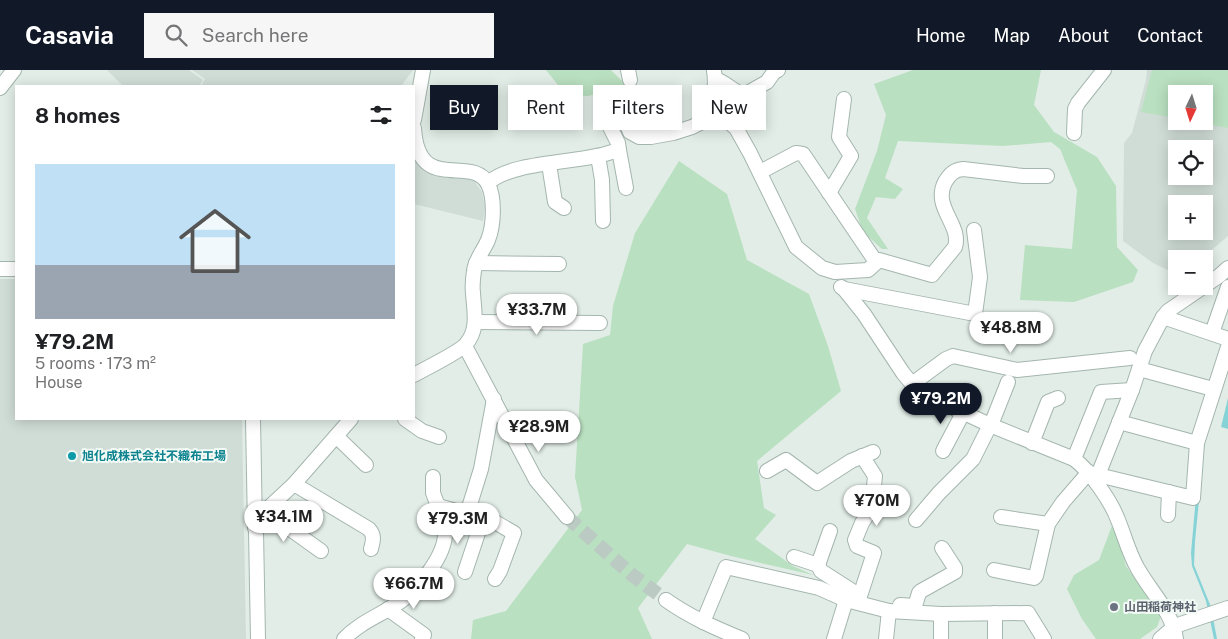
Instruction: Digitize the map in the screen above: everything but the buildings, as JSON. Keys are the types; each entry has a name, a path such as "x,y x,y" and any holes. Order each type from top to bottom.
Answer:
{"street":[{"path":"0,88 14,70"},
{"path":"415,114 423,70"},
{"path":"714,74 744,95 767,82 774,72 778,70"},
{"path":"1074,133 1075,109 1104,70"},
{"path":"829,193 851,156 839,136 844,99"},
{"path":"626,188 618,144 601,109 602,103 607,100 617,101 630,132 639,137 673,133 692,127"},
{"path":"737,130 760,172 796,247 844,289 864,314 912,384 932,398 963,413 1074,459 1093,475 1118,518 1129,551 1138,569 1175,632"},
{"path":"415,142 419,154 429,165 447,170 467,171 480,176 488,183 492,199 492,220 489,239 474,267 472,291 475,322 473,332 465,346 415,374"},
{"path":"488,183 496,176 511,171 598,156 619,150"},
{"path":"760,172 796,153 803,154 876,262"},
{"path":"598,156 602,180 603,221"},
{"path":"549,164 555,202 564,208"},
{"path":"822,268 835,272 857,272 868,270 880,260 927,275 934,274 956,242 955,234 941,199 942,188 948,176 955,170 963,168 1023,176 1047,176"},
{"path":"844,289 975,314 980,277 974,230"},
{"path":"476,263 559,264"},
{"path":"994,570 1034,578 1036,576 1048,524 1063,502 1093,475 1119,422 1132,390 1134,364 1145,351 1162,317 1228,268"},
{"path":"0,269 15,269"},
{"path":"1212,333 1228,288"},
{"path":"1162,317 1228,339"},
{"path":"475,322 600,323"},
{"path":"465,346 536,480 567,517"},
{"path":"1093,475 1192,498 1196,442 1228,347"},
{"path":"912,384 953,356 1017,370 1134,364 1213,389"},
{"path":"916,520 972,459 990,425 1008,382"},
{"path":"1074,459 1101,392 1132,390"},
{"path":"1032,443 1048,402 1058,398"},
{"path":"468,510 481,469 494,399"},
{"path":"943,450 963,413"},
{"path":"253,420 258,639"},
{"path":"256,531 265,511 294,484 350,420"},
{"path":"406,420 422,431 439,436"},
{"path":"1119,422 1196,442"},
{"path":"336,436 366,465"},
{"path":"767,471 786,460 817,483 851,461 868,454 875,476 872,507 862,523 855,540 857,546 874,553 860,596"},
{"path":"344,639 354,630 402,601 426,577 441,550 445,537 444,525 433,493 433,477"},
{"path":"294,484 369,529 374,539 371,549"},
{"path":"1168,515 1169,492"},
{"path":"438,506 468,510 514,533 496,579"},
{"path":"465,572 481,524 468,510"},
{"path":"265,511 320,551"},
{"path":"1001,517 1048,524"},
{"path":"818,565 830,531"},
{"path":"819,588 824,583 882,603 915,606 921,591 956,572 942,548"},
{"path":"794,557 818,565 821,571 860,596"},
{"path":"710,629 726,567 819,588 846,600 889,611 941,614 1028,613 1044,639"},
{"path":"666,600 710,629 742,639"},
{"path":"834,639 846,600"},
{"path":"388,609 424,635 422,639"},
{"path":"886,639 889,611"},
{"path":"1160,639 1217,612"},
{"path":"995,613 995,639"},
{"path":"941,614 941,639"}],"shaded area":[{"path":"107,70 189,70 203,80 200,85 122,85"},
{"path":"192,70 413,70 402,85 202,85 205,79"},
{"path":"1147,70 1228,70 1228,236 1212,250 1168,250 1168,270 1153,263 1123,241 1124,143 1132,133"},
{"path":"415,162 431,174 447,178 464,177 475,182 482,192 485,207 483,221 415,204"},
{"path":"0,279 15,279 15,420 242,420 246,639 0,639"}],"green space":[{"path":"546,70 611,70 626,85 593,85 593,95 588,96 583,96 583,85 558,85"},
{"path":"913,70 1041,70 1034,105 1054,132 1097,157 1116,186 1117,247 1138,270 1133,282 1074,302 1020,300 1025,245 1072,249 1077,190 1060,149 1051,142 1003,146 898,141 885,178 903,189 895,199 876,197 867,218 888,249 882,249 863,232 855,209 877,151 886,115 874,84"},
{"path":"1152,70 1228,70 1228,128 1213,125 1213,85 1168,85 1168,117 1141,112"},
{"path":"679,161 727,194 747,260 809,294 828,346 841,391 757,461 764,508 776,515 755,539 793,566 813,575 687,544 638,608 652,639 471,639 473,620 506,611 582,510 575,477 583,344 610,335 613,306 635,233"},
{"path":"1113,523 1126,566 1161,616 1157,627 1140,639 1096,639 1082,619 1067,589 1074,575 1099,560"}],"water":[{"path":"1228,360 1228,370 1205,440 1195,541 1194,565 1211,607 1217,639 1214,639 1206,601 1192,566 1191,553 1200,451"},
{"path":"1228,398 1228,429 1221,427"}],"tunnel":[{"path":"567,517 631,574 666,600"}],"place":[{"name":"旭化成株式会社不織布工場","path":"72,456"},
{"name":"山田稲荷神社","path":"1114,607"}]}
